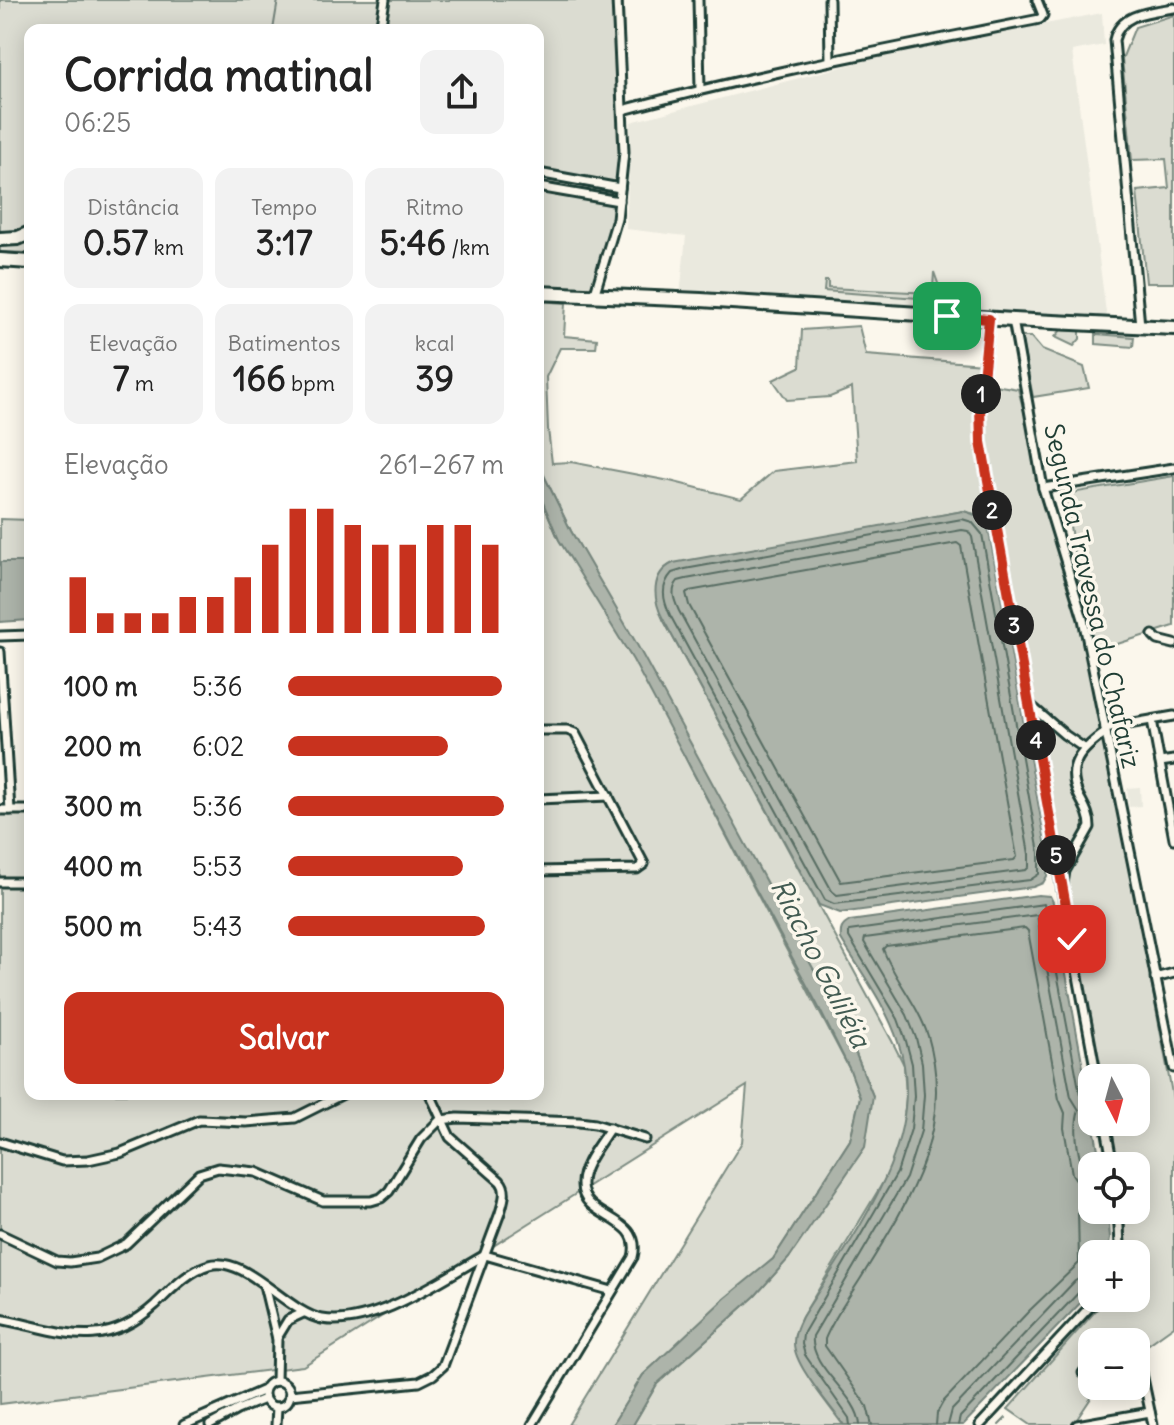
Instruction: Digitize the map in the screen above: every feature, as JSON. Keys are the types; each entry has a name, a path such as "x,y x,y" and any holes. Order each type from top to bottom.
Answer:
{"main road":[{"path":"0,239 24,236"},
{"path":"0,260 24,262"},
{"path":"544,293 1174,328"}],"street":[{"path":"381,24 385,0"},
{"path":"594,296 617,219 624,152 617,0"},
{"path":"698,0 700,89"},
{"path":"829,0 830,61"},
{"path":"623,110 700,89 1040,19 1043,15 1037,0"},
{"path":"1140,327 1114,40 1120,24 1129,19 1174,8"},
{"path":"544,174 620,188"},
{"path":"544,188 619,201"},
{"path":"989,319 980,407 981,442 1094,1064"},
{"name":"Segunda Travessa do Chafariz","path":"1013,320 1043,488 1083,619 1174,1068"},
{"path":"1043,488 1174,468"},
{"path":"0,636 24,635"},
{"path":"1153,635 1158,640 1171,643"},
{"path":"0,652 10,810"},
{"path":"1028,703 1084,748"},
{"path":"1062,890 1065,871 1090,827 1088,812 1073,780 1074,763 1084,748 1106,730 1174,716"},
{"path":"1152,720 1171,806 1174,839"},
{"path":"544,730 575,733 644,864 641,868 544,871"},
{"path":"1160,762 1174,760"},
{"path":"544,799 609,796"},
{"path":"0,810 24,810"},
{"path":"0,882 24,882"},
{"path":"1155,978 1174,973"},
{"path":"0,1142 62,1161 88,1160 120,1153 199,1120 246,1122 295,1118 331,1100"},
{"path":"290,1395 419,1382 443,1366 505,1195 504,1185 450,1137 434,1100"},
{"path":"0,1234 57,1261 97,1258 126,1244 199,1174 218,1168 256,1172 323,1201 371,1201 389,1191 421,1139 440,1120 568,1121 610,1128 645,1139"},
{"path":"532,1425 628,1268 636,1243 632,1233 588,1202 581,1186 584,1173 610,1128"},
{"path":"0,1319 84,1336 103,1334 137,1322 179,1284 209,1265 224,1264 264,1285 303,1313 322,1319 337,1320 370,1313 420,1292 485,1255 612,1291"},
{"path":"264,1285 277,1339 276,1381"},
{"path":"980,1425 1085,1312"},
{"path":"277,1339 288,1320 303,1313"},
{"path":"210,1425 264,1395 268,1383 276,1381 286,1385 290,1395"},
{"path":"264,1395 270,1405 277,1407 284,1405 290,1395"},
{"path":"184,1425 264,1395"},
{"path":"1147,1400 1153,1425"},
{"path":"276,1425 277,1407"},
{"path":"1077,1425 1150,1412"}],"shaded area":[{"path":"0,0 623,0 625,153 620,207 592,294 544,290 544,24 24,24 24,233 0,235"},
{"path":"1102,13 1104,45 1072,51 1107,320 680,296 686,236 626,229 631,122 891,54"},
{"path":"1174,15 1174,283 1146,283 1137,191 1169,188 1166,159 1132,160 1122,59 1135,27"},
{"path":"24,238 24,253 0,252 0,241"},
{"path":"934,272 940,289 932,299 824,291 825,281 828,281 828,288 932,293 935,290"},
{"path":"544,301 566,303 564,336 597,339 596,348 560,348 546,377 552,463 571,462 670,481 741,499 774,471 857,461 852,388 830,397 787,400 773,380 800,367 802,330 859,326 866,355 983,364 982,383 1018,389 1087,634 1065,494 1174,476 1174,626 1089,653 1174,1104 1174,1326 1150,1343 1150,1328 1080,1328 1095,1312 1150,1312 1150,1240 1124,1240 1125,1224 1150,1224 1150,1152 1110,1152 1108,1136 1150,1136 1150,1064 1094,1064 994,520 985,521 963,511 668,566 663,619 892,1041 904,1065 906,1097 903,1128 891,1169 802,1317 798,1332 801,1361 807,1374 843,1425 633,1425 657,1384 755,1296 789,1258 873,1096 845,1027 571,531 544,475"},
{"path":"1061,330 1080,331 1080,339 1074,346 1055,337"},
{"path":"1096,334 1134,337 1133,347 1096,344"},
{"path":"1021,337 1031,337 1042,350 1084,367 1089,388 1033,397"},
{"path":"544,505 559,540 639,662 690,767 850,1070 860,1097 850,1140 773,1259 643,1375 612,1425 568,1425 742,1142 747,1086 303,1366 0,1404 0,814 24,813 24,1100 544,1100"},
{"path":"0,519 24,520 24,562 0,562"},
{"path":"1140,787 1141,806 1129,807 1127,788"},
{"path":"1078,1331 1078,1400 1090,1400 1073,1425 1031,1425 1008,1409"}],"water":[{"path":"544,475 571,531 635,641 845,1027 873,1096 865,1147 789,1258 755,1296 657,1384 633,1425 612,1425 643,1375 725,1298 773,1259 850,1140 860,1097 818,1006 633,660 559,540 544,505"},
{"path":"963,511 979,517 989,531 1047,852 1047,876 1043,883 1033,887 840,913 819,905 663,619 657,604 657,581 660,574 673,563"},
{"path":"0,562 24,562 24,620 0,622"},
{"path":"1038,895 1050,896 1053,902 1082,1064 1078,1064 1078,1136 1096,1136 1098,1152 1078,1152 1078,1224 1109,1224 1110,1239 1078,1240 1078,1305 963,1425 844,1425 813,1385 795,1351 795,1335 802,1317 863,1221 881,1186 895,1151 904,1115 906,1078 898,1042 887,1015 841,939 842,928 850,921"}],"waterway":[{"name":"Riacho Galiléia","path":"274,24 278,0"},
{"path":"999,1425 1006,1418"}],"route":[{"path":"947,316 989,319 980,407 981,442 1072,939"}]}
